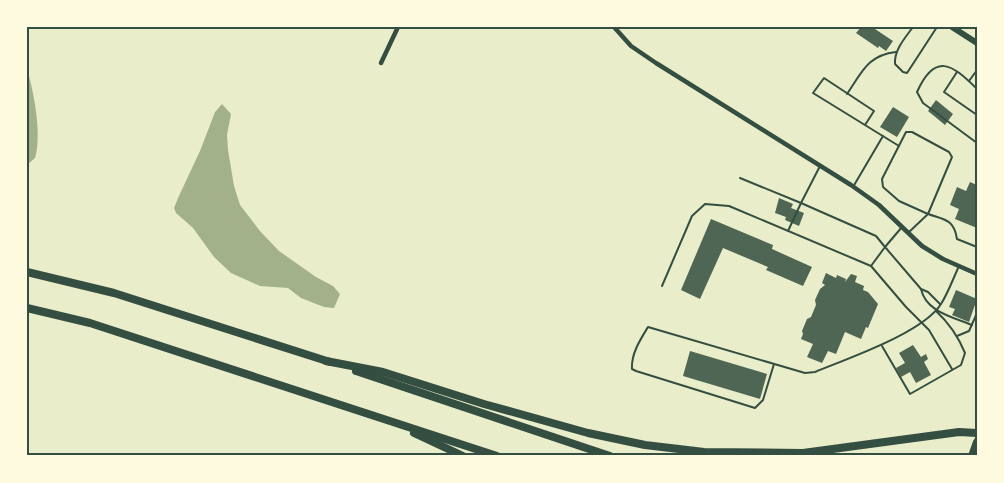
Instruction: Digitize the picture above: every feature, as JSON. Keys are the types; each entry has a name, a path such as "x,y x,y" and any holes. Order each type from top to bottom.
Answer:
{"highway":[{"path":"27,272 114,293 610,456"},
{"path":"27,308 90,322 497,456"},
{"path":"326,361 383,372 484,404 588,433 645,445 704,452 803,453 959,432 977,433"},
{"path":"386,420 463,456"},
{"path":"972,456 977,442"}],"street":[{"path":"381,63 398,27"},
{"path":"614,27 631,46 656,63 879,205 908,233 936,255 977,274"},
{"path":"951,27 976,43"}],"lane":[{"path":"913,27 896,52 895,64 898,69 907,73 937,27"},
{"path":"976,43 977,34"},
{"path":"847,94 868,62 875,57 896,52"},
{"path":"977,89 957,72 944,65 932,69 917,92 923,103 977,143"},
{"path":"969,81 977,70"},
{"path":"957,72 944,92 977,115"},
{"path":"865,125 874,111 824,78 813,93 899,147"},
{"path":"908,233 928,214 952,157 950,152 912,132 906,132 882,179 883,187 899,201 928,214 950,221 955,227 957,239 977,247"},
{"path":"853,187 883,136"},
{"path":"788,231 820,166"},
{"path":"740,178 876,236 921,289 928,292 940,305"},
{"path":"662,286 692,216 705,204 729,206 871,266 929,330 952,370"},
{"path":"871,266 902,227"},
{"path":"774,364 763,400 755,408 636,371 631,366 637,345 648,327 805,373 815,372 882,345 921,322 940,305 959,266"},
{"path":"882,345 910,394 961,365 966,356 957,336 950,324 922,295 921,289"},
{"path":"936,310 972,325"},
{"path":"957,336 969,331 977,313"}],"shaded area":[{"path":"27,69 34,101 38,138 35,158 27,165"},
{"path":"222,104 231,114 227,135 228,150 234,186 240,205 279,251 333,286 340,294 334,308 324,307 301,298 288,288 260,286 231,273 214,257 193,228 176,213 174,208 178,198 215,112"}],"building":[{"path":"861,27 872,27 893,41 886,51 879,46 878,48 856,33"},
{"path":"936,100 953,114 945,125 928,111"},
{"path":"893,107 909,117 897,137 880,127"},
{"path":"970,182 977,185 977,228 955,219 959,209 950,205 957,187 966,191"},
{"path":"779,198 793,204 791,208 804,213 799,226 775,213"},
{"path":"711,219 773,245 772,249 812,267 803,286 766,270 768,267 723,248 700,299 681,290"},
{"path":"826,273 836,278 837,275 846,279 845,282 851,274 857,276 855,282 864,286 863,290 868,292 878,304 861,339 845,332 836,354 828,351 822,363 807,357 813,344 801,339 807,319 811,317 816,305 815,300 820,289 825,285 822,283"},
{"path":"956,290 977,299 969,322 952,315 955,309 949,307"},
{"path":"913,345 921,357 926,354 928,359 924,362 931,375 916,383 910,372 901,377 896,368 905,363 899,353"},
{"path":"690,351 767,374 760,399 683,376"}]}
